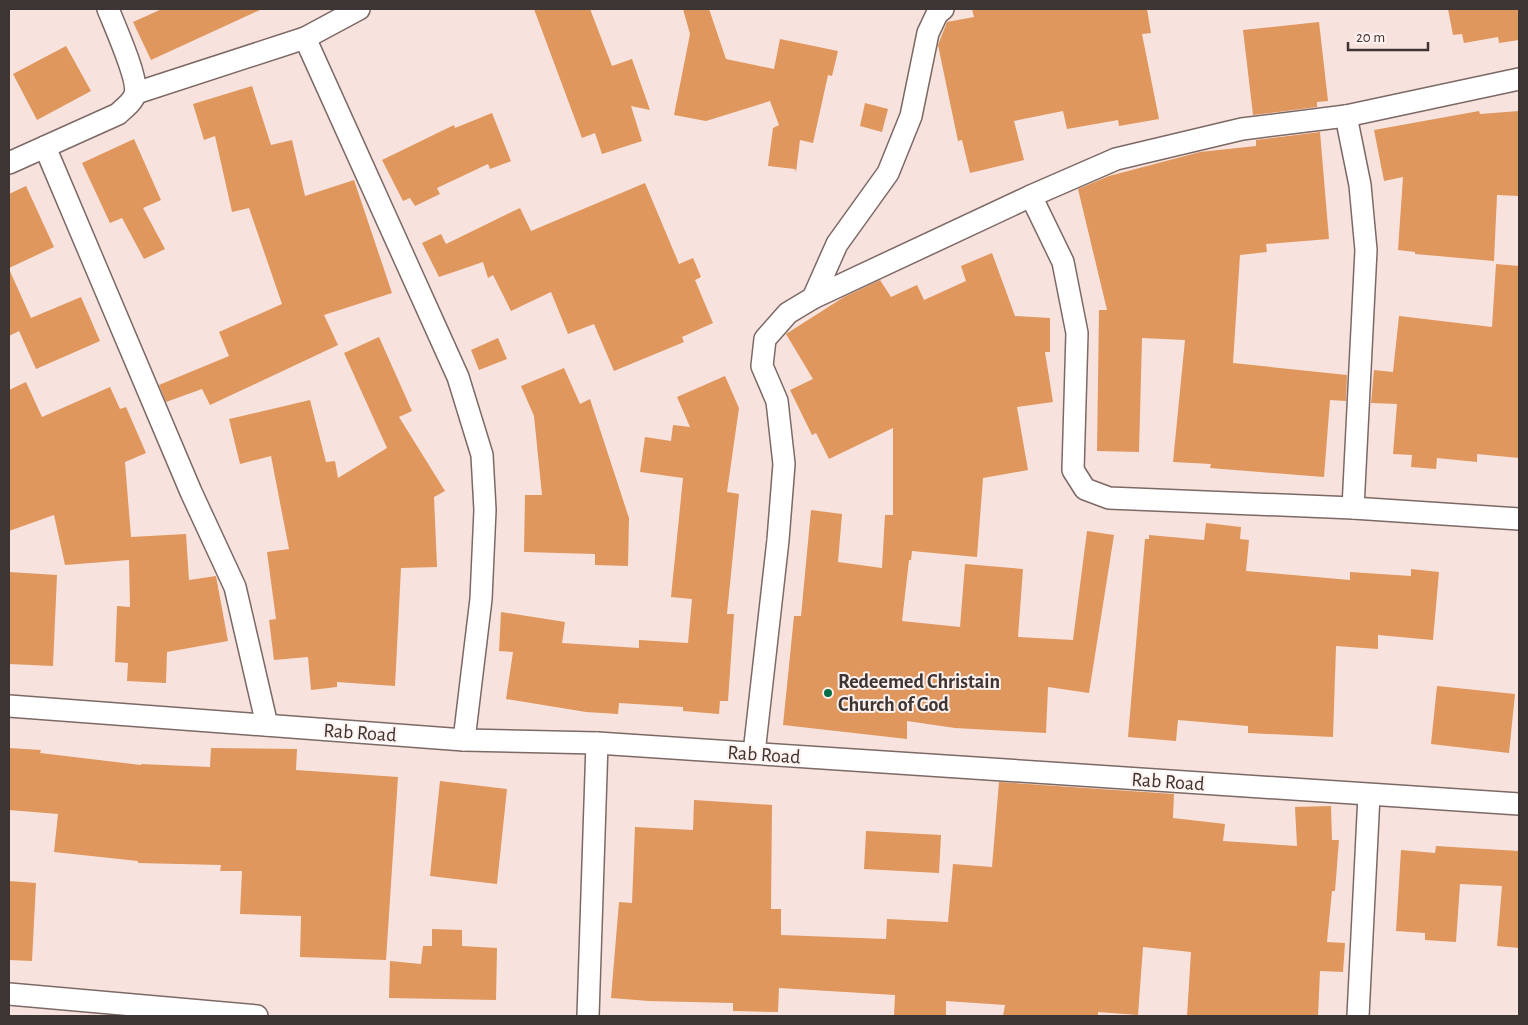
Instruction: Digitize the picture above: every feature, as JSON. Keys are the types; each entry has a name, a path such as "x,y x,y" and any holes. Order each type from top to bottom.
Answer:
{"street":[{"path":"108,9 134,78 136,93"},
{"path":"9,163 118,114 129,104 136,93 305,38 359,9"},
{"path":"813,298 837,244 888,173 911,116 928,33 937,14 943,9"},
{"path":"305,38 458,377 482,455 485,510 481,599 464,740"},
{"path":"754,753 778,540 784,464 777,401 762,366 765,339 788,313 813,298 1031,196 1116,159 1242,129 1346,116 1519,79"},
{"path":"1346,116 1360,185 1366,250 1353,508"},
{"path":"45,147 191,492 235,587 267,725"},
{"path":"1031,196 1063,262 1077,333 1073,470 1085,488 1109,498 1353,508 1519,519"},
{"name":"Rab Road","path":"9,706 464,740 597,743 1519,804"},
{"path":"588,1016 597,743"},
{"path":"1358,1016 1369,795"},
{"path":"9,994 257,1016"}],"building":[{"path":"162,9 262,9 151,60 133,22"},
{"path":"534,9 590,9 612,66 632,59 650,110 631,106 642,141 602,154 595,133 582,138"},
{"path":"683,9 709,9 726,59 774,69 780,39 838,51 832,76 828,75 813,143 800,140 796,172 795,169 768,166 773,128 779,125 770,101 706,121 674,115 690,34"},
{"path":"972,9 1147,9 1151,33 1142,34 1159,119 1119,126 1118,120 1067,129 1063,111 1014,121 1024,160 970,173 962,140 958,141 938,45 947,22 974,17"},
{"path":"1448,9 1519,9 1519,40 1499,43 1498,37 1464,43 1462,34 1453,35"},
{"path":"1319,22 1328,101 1317,102 1317,107 1253,115 1243,30"},
{"path":"66,46 91,91 37,120 13,74"},
{"path":"252,86 271,145 292,140 305,196 354,180 392,293 324,315 338,345 210,405 202,389 166,402 159,385 229,356 219,332 282,304 249,208 232,212 215,136 204,140 193,104"},
{"path":"865,103 888,109 882,132 860,126"},
{"path":"1479,111 1480,114 1519,111 1519,196 1497,195 1494,261 1415,254 1415,252 1398,250 1403,177 1384,181 1374,130"},
{"path":"492,113 511,161 490,169 488,164 437,188 440,194 415,206 410,198 403,201 382,160 454,125 455,128"},
{"path":"1320,132 1329,239 1266,244 1267,252 1240,255 1233,363 1347,375 1346,401 1330,400 1324,477 1210,468 1211,464 1173,462 1185,340 1142,338 1139,452 1097,451 1099,310 1107,310 1078,189 1109,176 1200,152 1256,146 1256,140"},
{"path":"134,139 161,200 143,208 165,249 144,259 122,218 110,223 82,163"},
{"path":"645,183 679,264 693,258 701,277 695,280 713,323 682,337 684,342 614,371 594,324 568,334 551,292 511,311 493,275 488,278 483,262 439,277 422,243 441,234 446,244 520,208 531,231"},
{"path":"26,186 54,247 9,268 9,194"},
{"path":"992,253 1015,316 1050,318 1050,352 1045,352 1053,402 1017,407 1028,470 983,478 977,557 912,551 911,560 909,560 902,621 960,627 965,564 1023,569 1018,637 1073,640 1087,531 1114,535 1089,693 1048,687 1046,733 955,728 907,721 907,739 783,725 794,616 801,616 811,510 842,514 838,562 882,568 885,515 893,515 893,428 829,459 816,433 812,435 790,390 813,379 786,334 844,297 880,280 891,297 917,285 924,300 966,281 961,266"},
{"path":"1496,264 1519,266 1519,458 1477,454 1477,462 1437,458 1436,469 1411,467 1412,455 1393,454 1397,404 1371,403 1374,370 1393,372 1399,316 1492,327"},
{"path":"9,269 31,318 81,297 100,341 36,369 19,331 9,336"},
{"path":"379,337 412,411 399,417 445,491 434,497 437,567 401,568 395,686 337,682 337,687 311,690 308,657 274,660 269,620 276,619 267,552 289,549 271,456 240,464 229,419 310,400 326,462 335,461 338,478 387,448 344,353"},
{"path":"498,338 507,359 479,370 471,350"},
{"path":"564,368 580,404 590,399 629,518 628,566 595,565 595,554 524,552 525,495 542,495 534,416 521,386"},
{"path":"725,376 739,408 727,492 739,494 727,614 734,614 728,701 720,701 719,714 683,711 683,707 619,703 618,714 586,712 506,699 513,652 499,651 501,612 565,622 562,643 639,648 639,640 688,643 692,599 671,597 683,478 640,472 645,437 671,441 673,425 690,427 677,397"},
{"path":"26,382 42,417 110,387 120,409 126,407 146,453 125,462 131,537 186,534 189,580 216,576 228,641 167,652 166,683 127,681 128,663 115,662 117,606 130,607 129,560 65,565 54,515 9,531 9,390"},
{"path":"1206,523 1241,527 1240,539 1249,540 1246,571 1350,580 1350,572 1411,576 1411,569 1439,572 1433,640 1378,635 1378,649 1336,646 1333,737 1248,733 1248,726 1178,720 1176,741 1128,737 1145,539 1149,539 1149,535 1204,540"},
{"path":"9,572 57,575 53,666 9,664"},
{"path":"1437,686 1515,694 1509,753 1431,744"},
{"path":"9,748 41,750 40,753 141,765 210,767 211,748 297,749 296,770 398,777 386,960 300,957 301,916 240,914 242,871 220,871 221,865 138,863 138,861 54,852 58,814 9,810"},
{"path":"440,781 507,789 497,884 430,876"},
{"path":"999,782 1174,794 1173,818 1225,824 1223,841 1297,846 1295,807 1331,806 1332,840 1339,840 1335,891 1332,891 1327,942 1345,943 1343,972 1320,971 1318,1016 1187,1016 1191,952 1143,947 1138,1015 1098,1012 1098,1016 1003,1016 1005,1005 946,1001 946,1016 894,1016 895,995 779,988 778,1012 733,1011 733,1003 611,998 619,902 632,903 635,827 693,830 694,800 772,805 771,909 781,909 781,935 886,939 887,919 948,922 953,864 992,867"},
{"path":"866,831 941,835 939,873 864,869"},
{"path":"1436,846 1519,851 1519,948 1497,946 1502,886 1460,884 1456,942 1425,940 1425,933 1396,931 1401,850 1435,853"},
{"path":"9,881 36,883 32,961 9,960"},
{"path":"432,929 462,930 462,946 497,948 496,1000 389,998 390,961 421,964 423,946 432,946"}],"place":[{"name":"Redeemed Christain Church of God","path":"828,693"}]}
